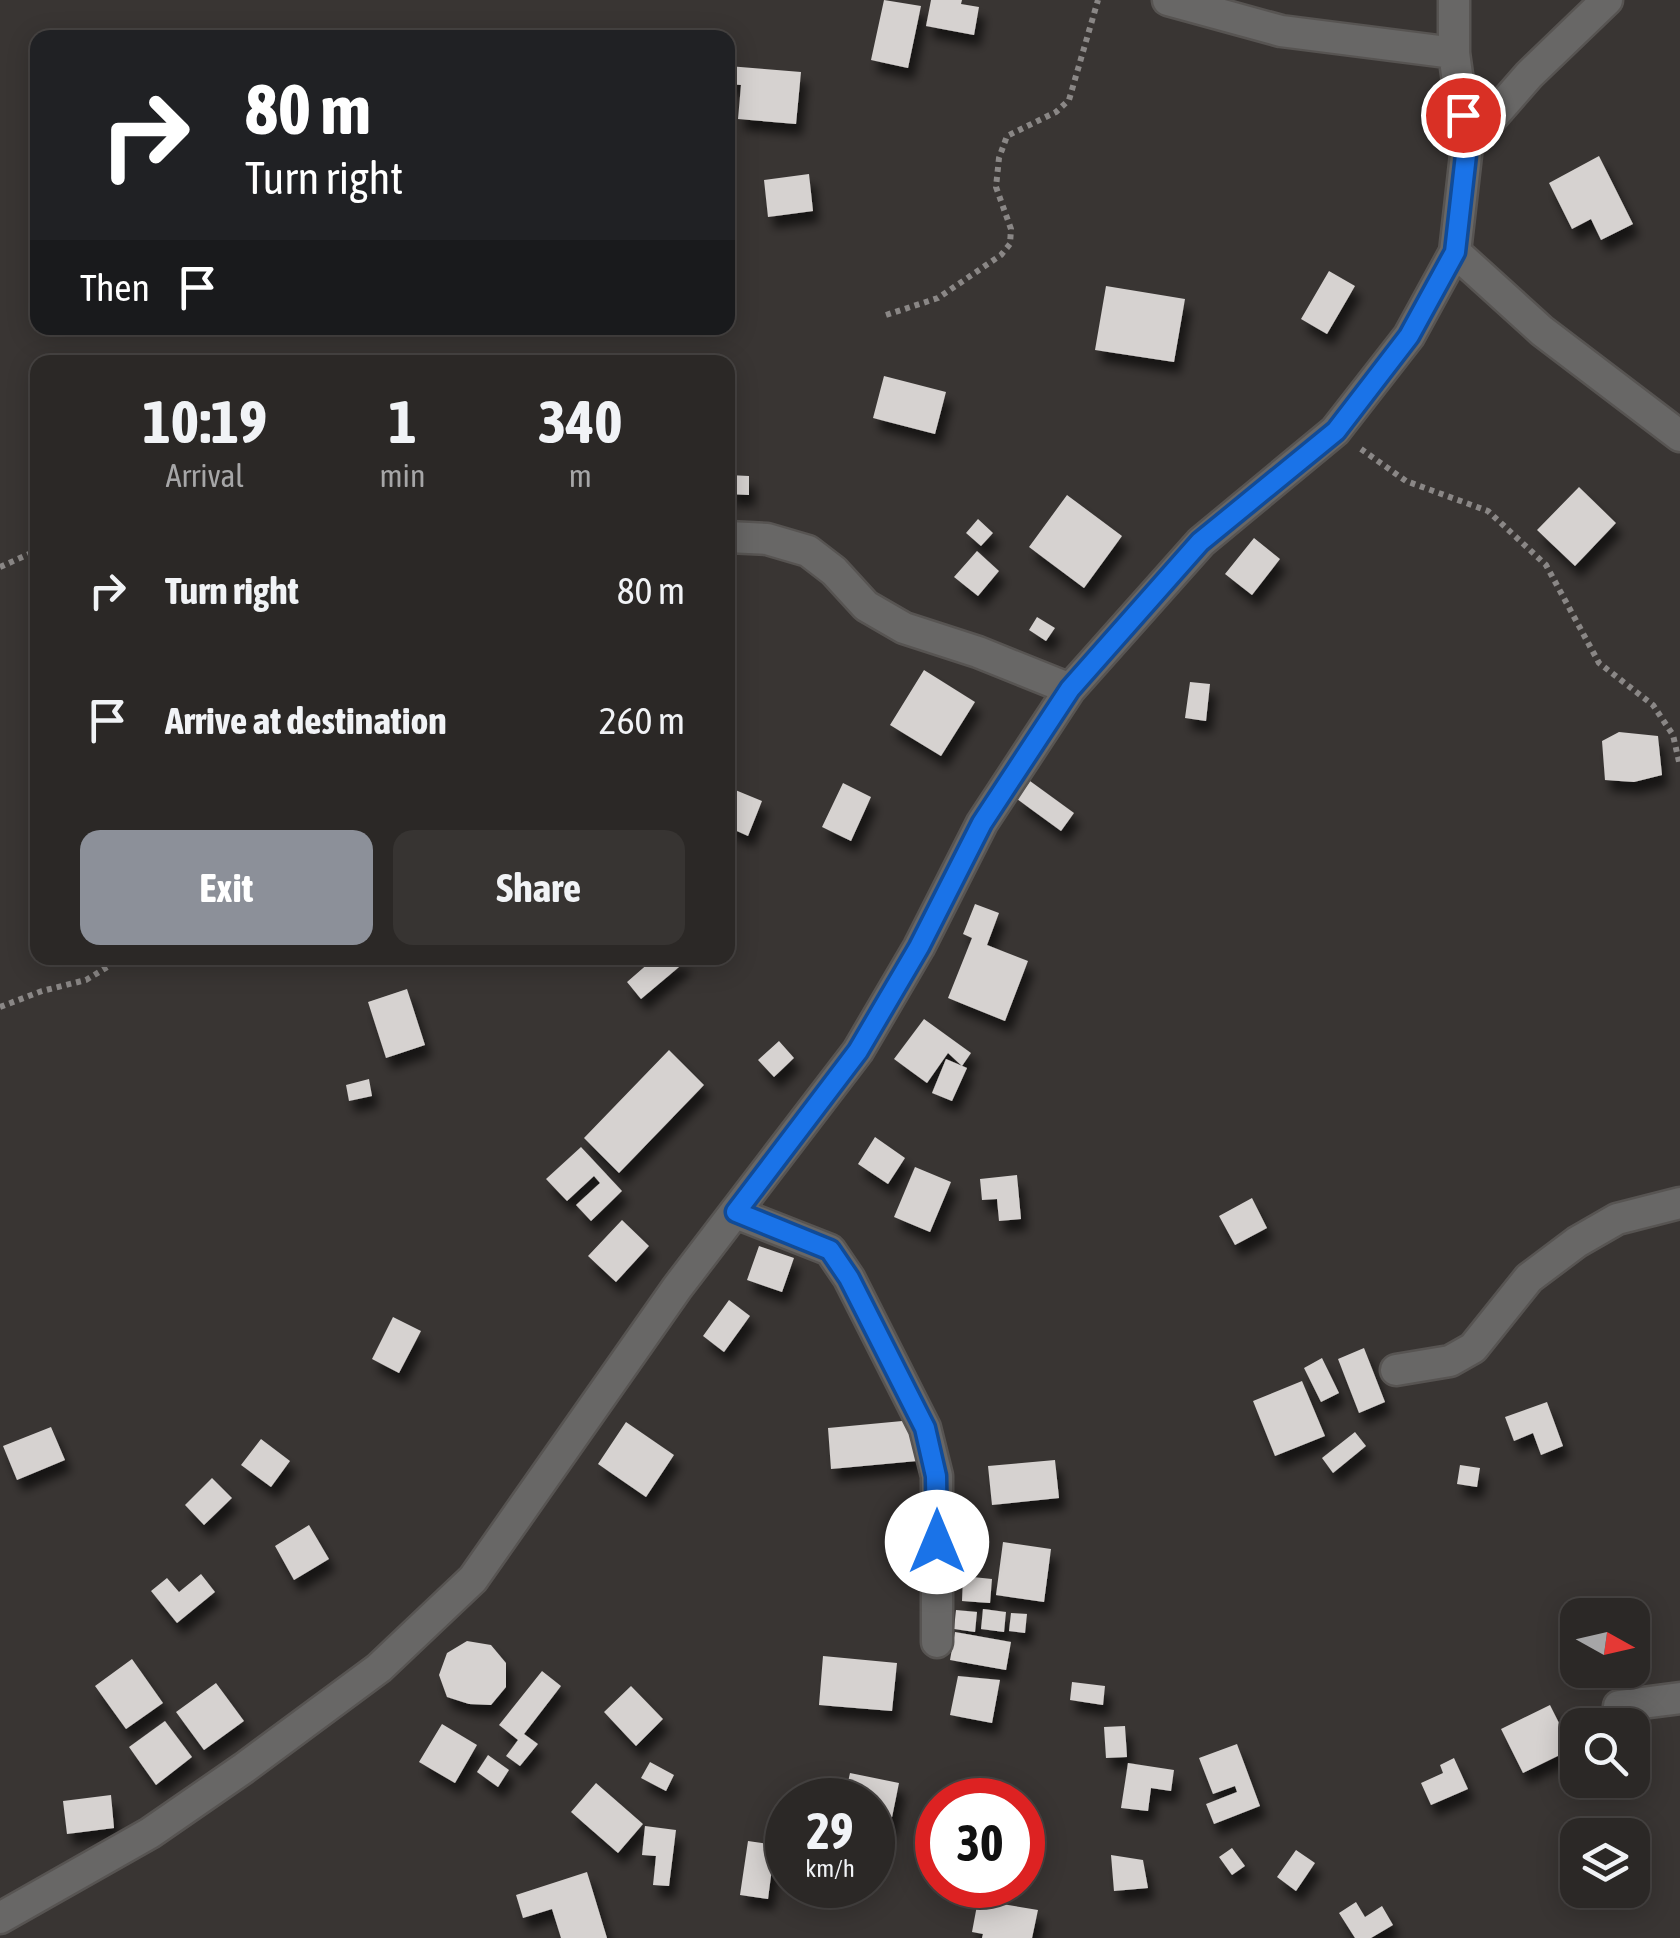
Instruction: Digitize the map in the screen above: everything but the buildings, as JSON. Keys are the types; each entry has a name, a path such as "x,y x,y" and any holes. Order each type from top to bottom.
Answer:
{"street":[{"path":"1168,0 1281,31 1454,53"},
{"path":"0,1918 150,1833 244,1768 380,1668 473,1580 677,1288 858,1051 919,947 982,823 1070,689 1200,542 1336,431 1409,336 1455,252 1467,146 1454,53 1454,0"},
{"path":"1467,146 1528,76 1607,0"},
{"path":"1455,252 1542,331 1680,436"},
{"path":"735,537 767,539 808,552 834,571 866,606 904,628 1070,689"},
{"path":"1396,1370 1450,1361 1473,1348 1529,1278 1577,1242 1617,1220 1680,1203"},
{"path":"736,1212 830,1250 849,1278 925,1428 936,1476 937,1642"},
{"path":"1619,1706 1680,1698"}],"path":[{"path":"886,316 938,298 1001,255 1010,244 1011,229 996,187 999,158 1007,136 1056,112 1069,100 1098,0"},
{"path":"1336,431 1406,481 1488,511 1546,565 1598,663 1654,705 1672,735 1680,766"},
{"path":"0,567 30,554"},
{"path":"0,1008 42,991 86,980 111,965"}],"route":[{"path":"937,1542 936,1476 925,1428 849,1278 830,1250 736,1212 858,1051 919,947 982,823 1070,689 1200,542 1336,431 1409,336 1455,252 1467,146 1463,115"}]}
